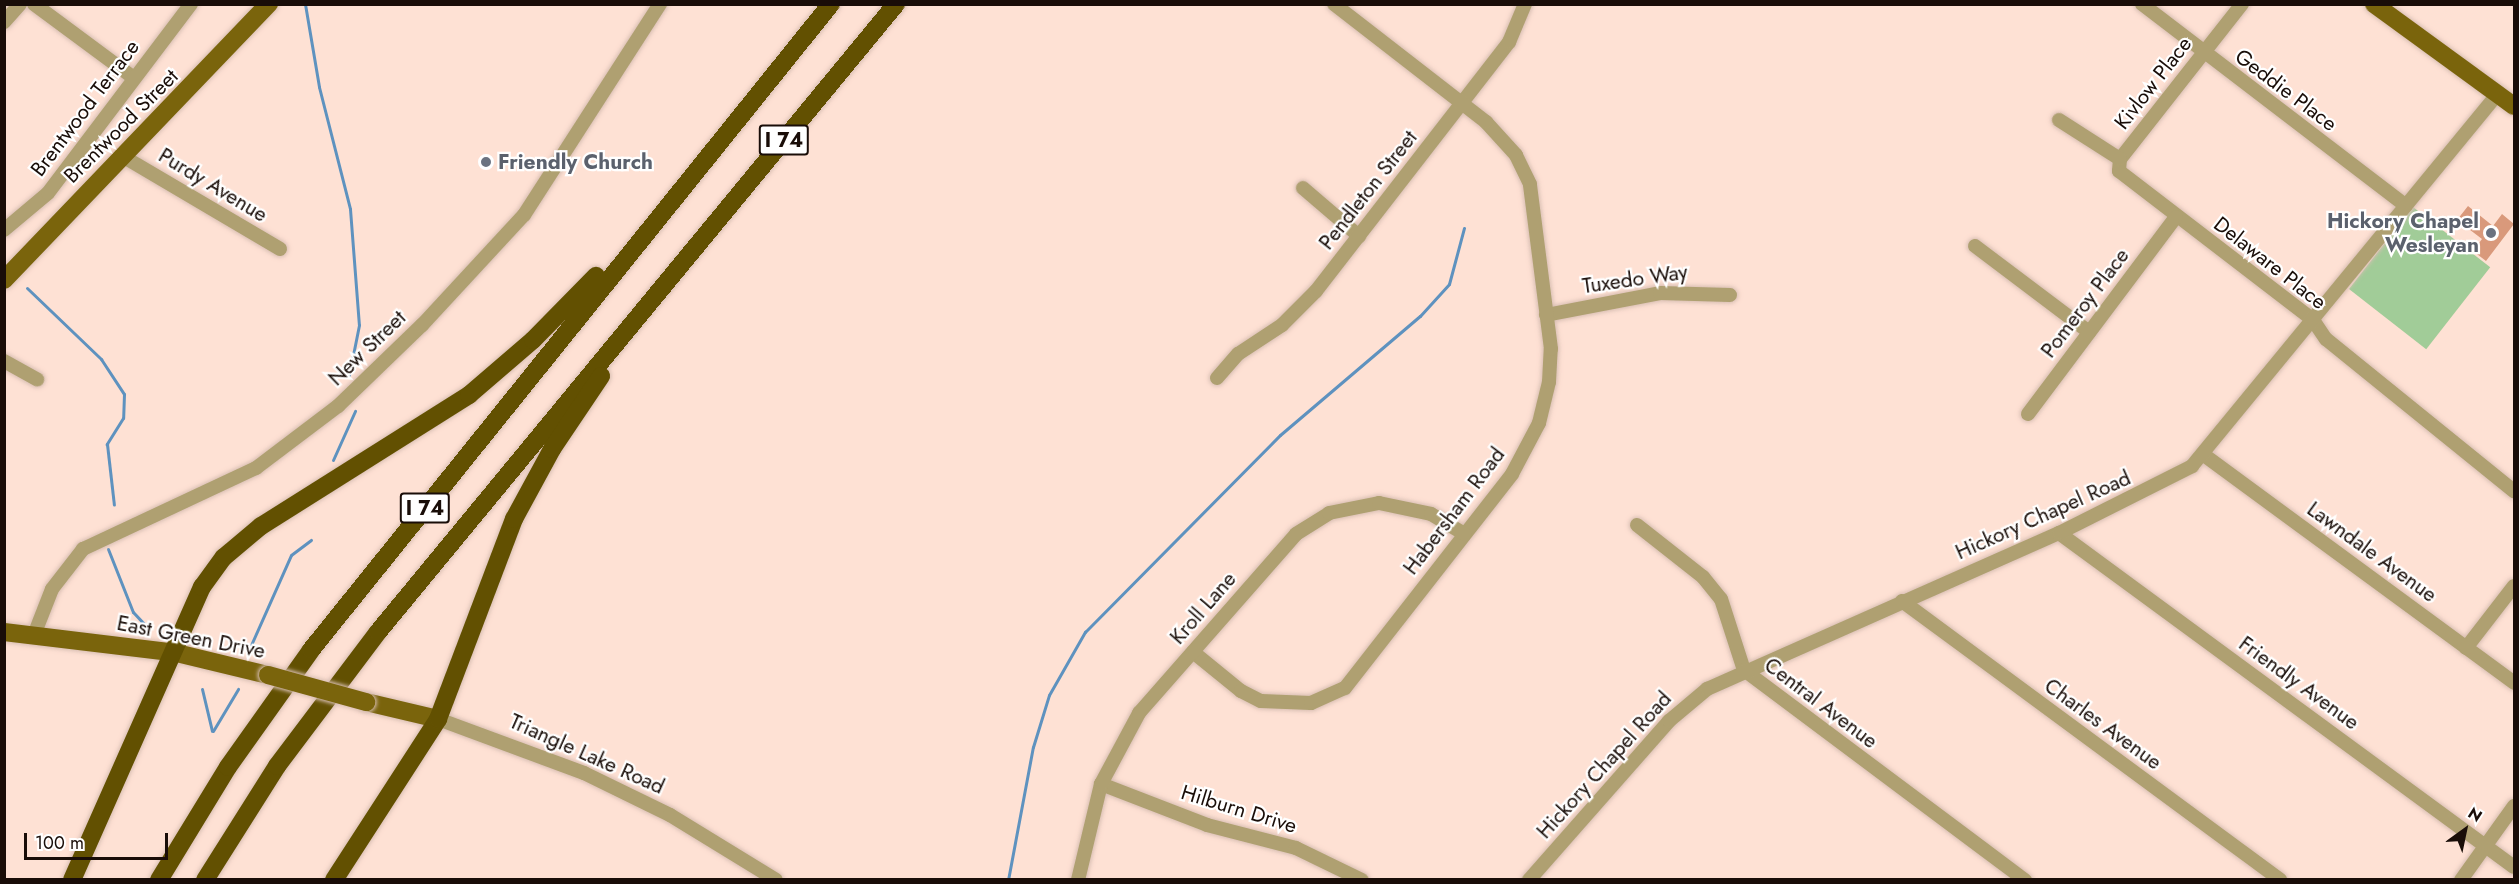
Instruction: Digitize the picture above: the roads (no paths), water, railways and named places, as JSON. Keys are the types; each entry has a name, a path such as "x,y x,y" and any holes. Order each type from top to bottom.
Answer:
{"highway":[{"name":"I 74","path":"159,879 188,829 311,650 831,4"},
{"name":"I 74","path":"205,879 277,766 378,632 670,274 896,4"},
{"path":"72,879 177,653 202,587 239,543 469,395 560,314 641,221 675,196"},
{"path":"334,879 438,719 500,550 532,483 592,389 656,307 670,274"},
{"path":"218,879 262,802 277,766"},
{"path":"150,879 167,851 188,829"}],"main road":[{"name":"Brentwood Street","path":"4,280 269,4"},
{"path":"2374,4 2514,106"},
{"name":"East Green Drive","path":"4,633 177,653 366,702"},
{"name":"Triangle Lake Road","path":"366,702 438,719"}],"street":[{"path":"4,22 20,4"},
{"path":"34,4 134,78"},
{"name":"Brentwood Terrace","path":"4,230 48,193 192,4"},
{"name":"New Street","path":"34,635 52,589 83,549 256,468 330,413 422,325 524,214 660,4"},
{"name":"Habersham Road","path":"1193,652 1241,691 1261,701 1296,706 1327,698 1345,688 1512,474 1539,423 1549,381 1546,315 1530,184 1516,155 1462,104 1334,4"},
{"name":"Pendleton Street","path":"1217,378 1238,354 1282,325 1316,291 1509,42 1525,4"},
{"name":"Geddie Place","path":"2142,4 2203,54 2406,206"},
{"name":"Kivlow Place","path":"2120,159 2242,4"},
{"name":"Hickory Chapel Road","path":"1529,879 1684,706 1744,670 2059,533 2161,485 2204,454 2498,94"},
{"path":"2059,120 2120,159"},
{"name":"Purdy Avenue","path":"124,157 280,249"},
{"name":"Delaware Place","path":"2120,159 2124,179 2313,320 2342,353 2514,491"},
{"path":"1303,188 1359,236"},
{"name":"Pomeroy Place","path":"2028,414 2176,217"},
{"path":"1975,246 2089,332"},
{"name":"Tuxedo Way","path":"1546,315 1660,293 1730,296"},
{"path":"4,361 37,380"},
{"name":"Lawndale Avenue","path":"2204,454 2514,683"},
{"name":"Kroll Lane","path":"1078,879 1101,784 1139,713 1296,534 1329,513 1363,504 1396,504 1431,514 1464,534"},
{"name":"Central Avenue","path":"1637,525 1703,577 1721,600 1744,670 2025,879"},
{"name":"Friendly Avenue","path":"2059,533 2514,867"},
{"path":"2466,648 2514,586"},
{"name":"Charles Avenue","path":"1902,602 2280,879"},
{"name":"Triangle Lake Road","path":"438,719 584,773 670,816 776,879"},
{"name":"Hilburn Drive","path":"1101,784 1207,825 1296,848 1362,879"},
{"path":"2461,879 2514,806"}],"waterway":[{"path":"305,4 319,87 350,209 359,325 349,375"},
{"path":"1008,880 1033,747 1049,695 1085,632 1280,435 1420,316 1449,284 1464,228"},
{"path":"27,288 101,359 124,394 123,418 107,444 114,505"},
{"path":"333,460 355,411"},
{"path":"251,645 291,555 311,540"},
{"path":"108,549 133,612 147,627"},
{"path":"202,689 212,731"},
{"path":"213,731 238,689"}],"place":[{"name":"Friendly Church","path":"486,162"},
{"name":"Hickory Chapel Wesleyan","path":"2491,233"}]}
